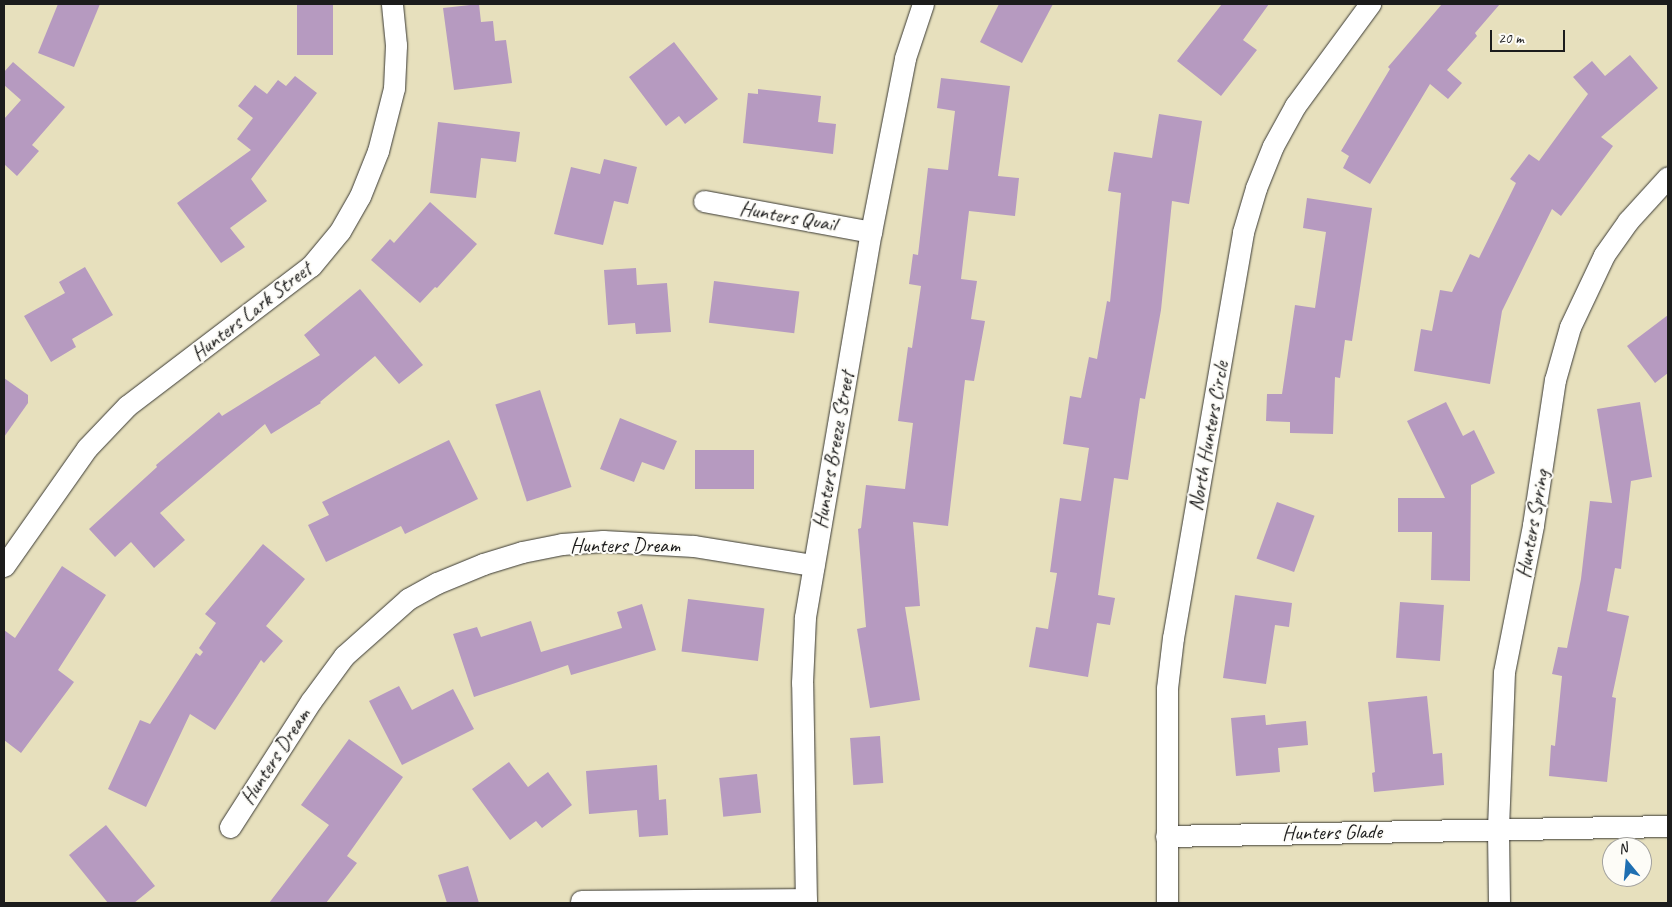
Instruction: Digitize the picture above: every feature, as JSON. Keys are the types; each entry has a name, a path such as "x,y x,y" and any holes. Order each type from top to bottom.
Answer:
{"street":[{"name":"Hunters Lark Street","path":"4,566 87,448 127,406 311,266 340,231 360,196 378,151 394,88 396,45 392,4"},
{"name":"Hunters Breeze Street","path":"806,901 802,683 805,617 872,232 905,58 923,4"},
{"name":"North Hunters Circle","path":"1167,903 1167,688 1173,638 1244,232 1256,188 1273,146 1295,106 1370,4"},
{"name":"Hunters Spring","path":"1499,903 1498,828 1504,672 1533,525 1555,380 1570,327 1604,255 1628,220 1668,177"},
{"name":"Hunters Quail","path":"704,201 872,232"},
{"name":"Hunters Dream","path":"230,827 311,701 344,656 408,600 437,583 483,564 522,552 562,544 604,541 694,546 814,565"},
{"name":"Hunters Glade","path":"1166,836 1668,826"},
{"path":"581,901 806,901"}],"building":[{"path":"58,4 100,4 74,67 38,53"},
{"path":"297,4 333,4 333,55 297,55"},
{"path":"479,4 481,22 493,21 495,41 506,40 512,83 454,90 443,8"},
{"path":"999,4 1053,4 1022,63 980,42"},
{"path":"1222,4 1269,4 1243,40 1257,50 1221,96 1177,61"},
{"path":"1442,4 1500,4 1475,33 1477,36 1447,70 1462,83 1448,99 1430,84 1370,184 1343,168 1349,156 1341,151 1390,69 1388,67"},
{"path":"674,42 718,99 685,124 679,116 666,126 629,77"},
{"path":"1630,55 1658,88 1601,137 1613,146 1561,216 1552,209 1502,311 1490,384 1414,371 1421,329 1432,331 1440,290 1452,292 1470,254 1479,258 1516,183 1510,179 1529,154 1539,161 1588,94 1573,77 1592,61 1605,76"},
{"path":"13,62 65,107 32,145 39,151 17,176 4,164 4,119 21,100 4,85 4,72"},
{"path":"295,76 317,93 251,179 267,201 230,228 245,247 221,263 177,203 251,150 237,139 253,118 238,106 255,85 267,94 278,80 286,86"},
{"path":"941,78 1010,86 998,176 1019,178 1015,216 969,211 961,279 977,281 971,319 985,321 974,381 965,380 948,526 913,522 920,606 905,607 920,700 870,708 857,629 866,627 858,529 861,528 866,485 905,489 913,423 898,421 908,347 912,348 921,286 909,284 913,254 918,255 928,168 948,170 955,111 937,108"},
{"path":"758,89 821,96 818,122 836,124 833,154 743,143 748,93 758,94"},
{"path":"1159,114 1202,121 1189,204 1172,201 1161,310 1145,399 1140,398 1128,480 1114,478 1098,595 1115,598 1110,625 1097,623 1088,677 1029,667 1036,627 1048,629 1057,573 1050,572 1060,498 1081,501 1089,448 1063,444 1070,396 1081,398 1089,357 1097,359 1107,301 1110,302 1121,193 1108,191 1114,152 1152,158"},
{"path":"438,122 520,132 516,162 481,158 476,198 430,193"},
{"path":"604,159 637,167 628,204 614,201 603,245 554,234 571,167 600,174"},
{"path":"1307,198 1372,208 1352,341 1345,340 1340,378 1335,377 1333,434 1290,433 1290,422 1266,421 1267,394 1282,394 1295,305 1315,308 1326,232 1303,228"},
{"path":"430,202 477,244 437,288 435,287 420,303 371,260 390,239 394,243"},
{"path":"85,267 113,315 72,339 76,347 51,362 24,316 65,293 59,282"},
{"path":"636,268 637,285 667,283 671,332 636,334 635,323 608,325 604,270"},
{"path":"714,281 799,291 794,333 709,323"},
{"path":"360,289 423,365 399,384 375,356 321,403 271,434 265,424 160,513 185,540 154,568 131,542 115,557 89,529 157,467 156,465 219,412 222,416 320,355 304,335"},
{"path":"1668,315 1668,373 1655,383 1627,346"},
{"path":"4,378 28,395 28,403 4,437"},
{"path":"540,390 572,487 527,502 495,405"},
{"path":"1446,402 1463,436 1474,430 1495,473 1471,485 1470,581 1431,580 1432,532 1398,532 1398,498 1445,498 1407,421"},
{"path":"1640,402 1652,477 1631,481 1621,569 1615,568 1607,611 1629,616 1612,697 1616,698 1607,782 1549,776 1551,745 1555,746 1562,676 1552,674 1558,647 1567,648 1581,579 1590,501 1612,503 1597,409"},
{"path":"620,418 677,441 664,470 642,462 634,482 600,469"},
{"path":"449,440 478,499 405,534 401,526 326,562 308,525 329,515 322,502"},
{"path":"695,450 754,450 754,489 695,489"},
{"path":"1277,502 1315,516 1294,572 1256,558"},
{"path":"263,544 305,579 266,626 283,641 264,663 261,660 215,730 190,714 146,807 108,789 140,720 150,724 196,653 200,656 203,652 199,648 216,623 205,614"},
{"path":"62,566 106,595 58,670 74,682 21,753 4,740 4,630 15,638"},
{"path":"1235,595 1292,603 1289,627 1275,625 1266,684 1223,678"},
{"path":"688,599 764,608 758,661 682,652"},
{"path":"1400,602 1444,605 1440,661 1396,658"},
{"path":"642,604 656,650 571,675 568,665 474,697 453,634 477,627 481,637 531,621 541,652 622,628 617,612"},
{"path":"399,686 412,710 453,689 474,729 402,765 369,701"},
{"path":"1427,696 1433,754 1442,753 1444,785 1374,792 1372,773 1375,772 1368,702"},
{"path":"1265,715 1266,725 1306,721 1308,745 1278,748 1280,772 1236,776 1231,718"},
{"path":"880,736 883,783 853,785 850,738"},
{"path":"349,739 403,777 347,856 357,863 326,903 269,903 329,825 301,805"},
{"path":"509,762 528,787 548,772 572,805 542,828 536,821 510,840 472,789"},
{"path":"657,765 659,800 666,799 668,835 639,837 637,810 589,814 586,771"},
{"path":"757,774 761,813 723,817 719,778"},
{"path":"106,825 155,886 134,903 108,903 69,855"},
{"path":"468,866 479,903 447,903 438,875"}]}
